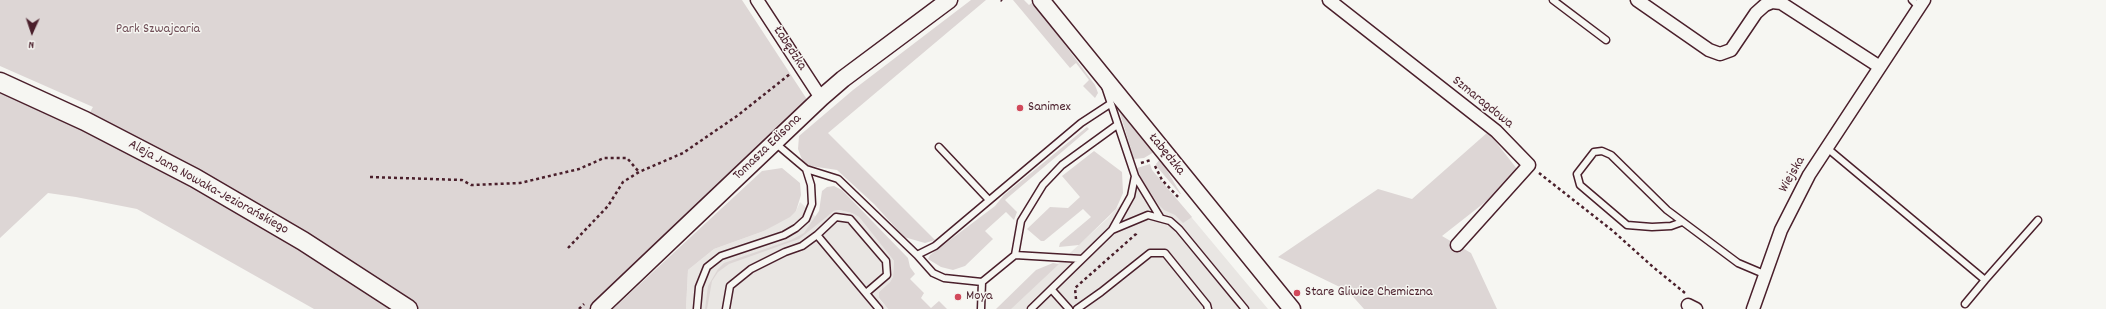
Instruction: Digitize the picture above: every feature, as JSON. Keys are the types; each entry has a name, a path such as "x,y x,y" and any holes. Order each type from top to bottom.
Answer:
{"main road":[{"name":"Aleja Jana Nowaka-Jeziorańskiego","path":"0,82 85,121 195,178 303,241 408,309"}],"street":[{"name":"Łabędzka","path":"758,0 820,98"},
{"name":"Tomasza Edisona","path":"599,309 820,98 843,79 949,0"},
{"name":"Łabędzka","path":"1041,0 1102,77 1292,309"},
{"name":"Szmaragdowa","path":"1329,0 1496,131 1529,165"},
{"path":"1637,0 1708,50 1720,54 1731,50 1738,42 1756,13 1765,5 1772,2 1781,3 1880,67"},
{"name":"Wiejska","path":"1752,309 1779,235 1809,175 1880,67 1918,2"},
{"path":"1458,245 1529,165"}],"lane":[{"path":"1553,0 1606,40"},
{"path":"1102,77 1134,176 1160,217"},
{"path":"917,255 935,246 1081,123 1110,104"},
{"path":"774,142 806,170 838,179 917,255 932,272 944,278 982,282 1015,255 1021,221 1042,185 1062,165 1117,125"},
{"path":"939,147 989,200"},
{"path":"1827,148 1985,280"},
{"path":"1682,222 1671,226 1652,227 1627,225 1580,185 1577,174 1594,152 1602,151 1611,155 1667,210 1682,222 1738,263 1764,274"},
{"path":"697,309 699,287 707,267 721,256 784,235 796,228 806,219 812,204 811,185 806,170"},
{"path":"1031,309 1112,230 1131,196 1134,176"},
{"path":"1112,230 1148,215 1160,217 1170,221 1179,229 1245,309"},
{"path":"726,309 730,286 751,269 785,252 802,246 817,235 836,217 850,218 886,261 887,275 866,293"},
{"path":"1965,304 2038,220"},
{"path":"817,235 879,309"},
{"path":"1077,309 1150,253 1165,253 1207,305 1208,309"},
{"path":"1015,255 1082,259"},
{"path":"981,309 982,282"},
{"path":"1052,290 1069,309"}],"path":[{"path":"568,248 608,206 622,182 639,172 683,153 738,116 800,66"},
{"path":"370,177 462,180 471,185 520,182 579,169 604,158 627,158 639,172"},
{"path":"1138,163 1151,160 1162,180 1180,199"},
{"path":"1529,165 1614,231 1691,303"},
{"path":"1076,298 1075,288 1136,234 1138,227"}],"shaded area":[{"path":"1152,170 1268,309 1009,309 1108,218"},
{"path":"800,202 816,217 829,215 834,211 839,210 852,213 859,217 894,261 893,277 890,282 879,292 879,299 888,309 686,309 688,270 714,249 764,231 796,211"}],"green space":[{"name":"Park Szwajcaria","path":"0,0 742,0 808,101 599,309 314,309 137,209 48,193 0,238 0,93 87,132 85,121 93,107 0,66"},
{"path":"971,0 986,0 828,133 935,240 925,243 904,237 874,204 837,170 804,165 798,149 799,136 853,90"},
{"path":"1013,0 1024,0 1029,5 1033,2 1095,85 1098,93 1095,98 1083,86 1089,80 1076,63 1070,68"},
{"path":"1119,110 1154,152 1144,158 1134,159"},
{"path":"1087,127 1089,129 1005,200 1017,212 1014,220 1006,212 985,231 993,239 965,266 953,270 941,267 928,259 930,255 995,206 1004,195"},
{"path":"1488,132 1521,174 1442,236 1471,253 1497,309 1364,309 1348,291 1278,257 1378,189 1412,199"},
{"path":"1094,151 1122,172 1123,193 1116,209 1079,245 1059,247 1060,243 1091,217 1083,209 1044,241 1041,241 1027,229 1050,207 1068,208 1080,197 1062,176"},
{"path":"1160,159 1181,194 1158,168 1156,164"},
{"path":"1150,164 1152,170 1192,217 1183,223 1175,215 1164,210 1158,204 1141,178 1137,168"},
{"path":"782,168 800,183 801,195 796,211 790,217 764,231 714,249 688,270 686,309 613,309 762,171"},
{"path":"834,186 842,190 908,258 910,267 915,274 910,279 924,293 921,298 931,308 939,301 947,309 888,309 879,298 879,292 890,282 893,277 894,261 859,217 852,213 839,210 834,211 799,239 729,264 718,272 712,281 707,309 705,309 708,286 718,269 724,263 791,240 804,233 819,211 822,191 827,187"},
{"path":"1053,263 1059,264 1011,309 996,309 1036,270"}],"place":[{"name":"Sanimex","path":"1020,108"},
{"name":"Stare Gliwice Chemiczna","path":"1297,293"},
{"name":"Moya","path":"958,297"}]}
